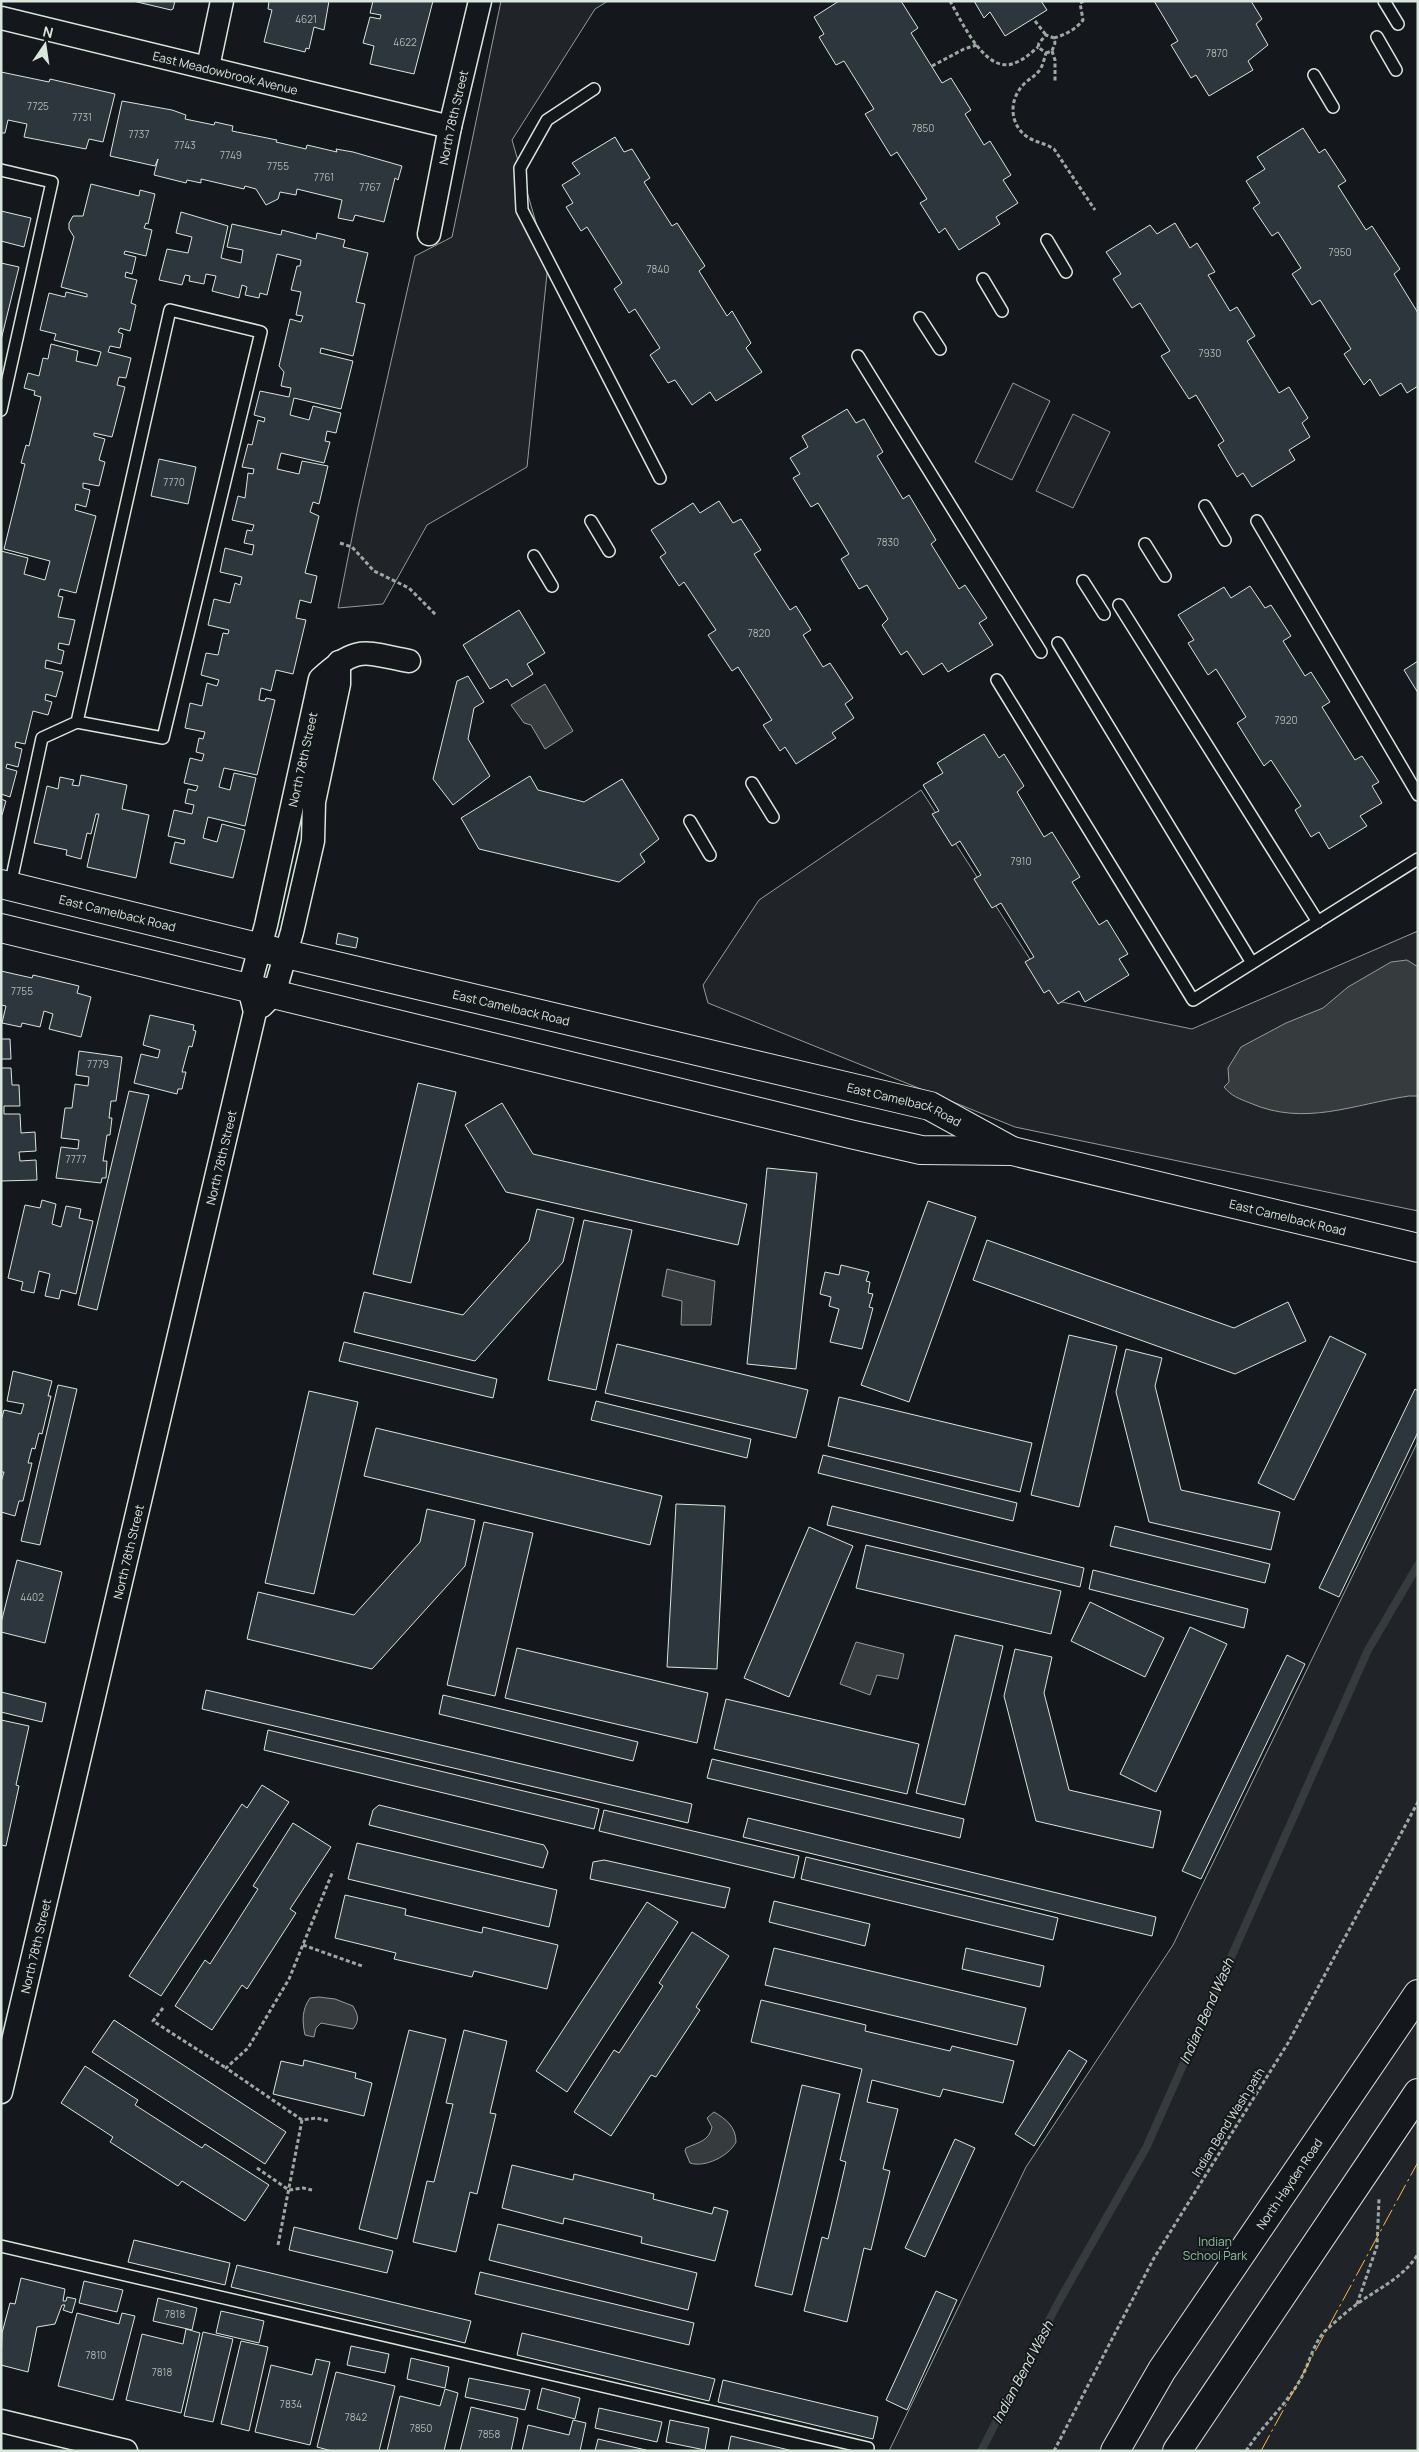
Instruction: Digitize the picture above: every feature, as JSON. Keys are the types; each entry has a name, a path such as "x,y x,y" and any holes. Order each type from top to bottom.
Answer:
{"main road":[{"name":"East Camelback Road","path":"6,885 273,951 930,1106 1012,1151"},
{"name":"East Camelback Road","path":"1,928 260,998 921,1150 1012,1151 1418,1248"},
{"name":"North Hayden Road","path":"1115,2451 1162,2370 1418,1994"},
{"path":"1177,2451 1418,2093"}],"street":[{"path":"208,67 222,1"},
{"name":"North 78th Street","path":"429,234 450,127 480,1"},
{"name":"East Meadowbrook Avenue","path":"1,18 450,127"},
{"name":"North 78th Street","path":"1,2092 260,998 273,951 313,840 314,802 339,684 339,662 363,652 409,661"},
{"path":"1,2421 126,2451"}],"lane":[{"path":"1384,1 1398,24"},
{"path":"1377,37 1396,70"},
{"path":"1314,75 1333,107"},
{"path":"594,89 547,120 520,168 522,210 660,478"},
{"path":"1,170 52,182 1,408"},
{"path":"1047,240 1066,272"},
{"path":"983,279 1002,311"},
{"path":"6,885 42,738 77,722 163,738 261,332 170,310 77,722"},
{"path":"920,318 940,349"},
{"path":"858,356 1041,652"},
{"path":"1204,506 1225,540"},
{"path":"591,520 609,551"},
{"path":"1256,521 1418,795"},
{"path":"1145,544 1165,576"},
{"path":"534,556 552,586"},
{"path":"1083,581 1104,614"},
{"path":"1120,605 1318,922"},
{"path":"1058,643 1252,963"},
{"path":"997,680 1193,1000 1418,859"},
{"path":"752,783 773,817"},
{"path":"690,821 710,855"},
{"path":"1,2246 868,2448 868,2451"}],"path":[{"path":"950,1 977,45 990,59 1010,65 1024,59 1038,48 1039,42 1046,35"},
{"path":"1035,20 1046,35 1054,38 1063,35 1083,20 1080,4 1084,1"},
{"path":"1054,38 1055,43 1052,51 1055,60 1055,82"},
{"path":"932,66 964,49 977,45"},
{"path":"1038,48 1046,53"},
{"path":"1046,53 1052,51"},
{"path":"1046,53 1040,69 1023,85 1015,96 1012,109 1017,127 1026,136 1047,144 1054,150 1095,210"},
{"path":"340,542 352,546 374,571 409,588 436,615"},
{"name":"Indian Bend Wash path","path":"1054,2451 1154,2258 1288,2043 1418,1802"},
{"path":"226,2068 248,2048 289,1979 333,1871"},
{"path":"303,1945 362,1966"},
{"path":"163,2008 153,2021 302,2120 316,2118 329,2121"},
{"path":"278,2245 302,2120"},
{"path":"257,2168 289,2190 303,2188 312,2190"},
{"path":"1357,2304 1378,2246 1380,2193"},
{"path":"1246,2451 1257,2434 1286,2401 1301,2380 1316,2344 1325,2332 1357,2304 1392,2283 1413,2262 1418,2254"}],"green space":[{"path":"501,1 608,1 595,9 512,140 548,264 527,467 427,525 383,604 338,608 358,507 415,256 452,237"},
{"path":"1013,383 1050,401 1012,480 975,462"},
{"path":"1073,414 1110,432 1073,508 1036,491"},
{"path":"921,790 1057,1001 1192,1029 1418,931 1418,1211 1015,1127 708,1003 703,985 759,900"},
{"name":"Indian School Park","path":"1418,1441 1418,2451 889,2451 1026,2167 1173,1945"}],"shaded area":[{"path":"545,684 573,731 545,749 531,725 524,723 511,705"},
{"path":"1407,960 1418,967 1418,1096 1409,1096 1330,1112 1290,1113 1270,1110 1239,1099 1224,1087 1229,1082 1228,1068 1241,1047 1286,1023 1323,1008 1348,987 1391,962"},
{"path":"667,1269 715,1281 711,1325 681,1325 682,1301 662,1296"},
{"path":"856,1642 904,1654 898,1679 877,1675 870,1695 840,1684"},
{"path":"310,1998 335,1999 353,2006 358,2018 353,2029 321,2023 316,2028 314,2037 305,2035 303,2020 305,2006"},
{"path":"714,2112 730,2124 736,2137 736,2142 728,2152 716,2160 703,2164 690,2163 685,2151 686,2148 703,2140 711,2132 712,2127 707,2118"}],"building":[{"path":"133,1 175,1 171,10"},
{"path":"269,1 329,1 324,30 314,27 309,49 306,48 305,52 264,42 272,10 268,9"},
{"path":"373,1 433,1 414,74 370,64 374,46 363,43 370,17 380,19 381,15 370,13"},
{"path":"839,1 901,1 918,28 911,33 942,83 951,78 971,110 965,114 984,145 990,141 1011,175 1003,180 1018,203 996,217 1000,224 959,250 945,228 939,233 920,203 927,199 897,152 891,156 865,114 874,109 844,61 836,65 819,37 824,34 814,17"},
{"path":"974,1 1041,1 1047,10 1005,36 990,12 984,18"},
{"path":"1154,1 1251,1 1262,19 1256,24 1268,45 1248,61 1253,70 1209,96 1196,75 1191,78 1171,45 1178,41"},
{"path":"1,72 49,82 50,79 115,94 103,142 89,139 86,149 24,137 27,124 8,120 5,133 1,133"},
{"path":"122,101 172,110 186,115 185,119 214,125 215,122 233,126 232,131 277,140 276,142 306,149 307,145 337,152 336,149 353,152 402,166 398,180 395,178 384,222 355,215 353,221 338,218 342,200 297,189 296,195 280,192 278,199 266,205 256,189 245,186 244,189 201,179 201,183 187,180 186,183 154,175 158,159 155,166 110,156"},
{"path":"1303,128 1319,153 1325,149 1346,181 1338,186 1366,230 1372,226 1400,269 1394,274 1418,313 1418,386 1407,393 1401,383 1380,396 1370,379 1364,385 1344,354 1351,349 1320,300 1312,305 1292,274 1301,268 1278,232 1272,236 1253,208 1260,203 1246,181 1265,169 1257,157"},
{"path":"615,137 624,152 632,149 650,178 644,182 672,226 677,223 705,266 699,271 727,316 732,311 751,343 746,348 762,372 716,401 710,392 692,405 675,380 668,383 650,355 660,348 635,309 629,313 614,289 622,283 587,227 581,231 566,207 573,203 562,185 580,174 572,163"},
{"path":"91,184 139,196 140,190 155,194 148,224 146,223 144,228 152,230 146,256 125,251 124,254 136,257 132,274 126,272 125,277 137,280 131,303 136,305 130,331 120,328 118,332 123,334 120,348 110,346 108,352 131,358 126,378 119,377 117,385 125,387 112,437 94,433 94,436 105,439 99,460 105,462 99,486 83,483 83,488 90,490 86,507 76,504 75,510 96,516 76,593 60,589 58,596 63,597 58,617 75,620 69,645 59,643 58,649 64,651 61,664 46,660 45,668 63,672 56,697 46,694 45,700 52,702 48,715 33,711 25,744 16,742 15,747 22,749 18,767 7,764 6,768 17,771 10,797 1,794 1,551 28,558 24,574 45,580 50,561 4,549 25,464 21,463 26,445 29,446 41,397 34,395 35,391 24,388 28,373 39,376 43,358 48,359 51,344 78,351 76,361 97,366 101,352 54,340 56,334 40,330 49,293 65,297 66,292 87,297 87,294 61,287 74,237 69,229 69,223 73,216 83,216"},
{"path":"1,211 31,218 24,247 1,241"},
{"path":"181,212 228,226 221,258 241,263 243,250 227,247 232,224 281,235 282,230 316,239 317,233 345,240 343,247 368,253 356,302 365,304 353,356 321,348 320,353 353,361 341,409 294,398 290,415 309,420 313,406 341,413 336,433 327,431 325,441 330,442 324,463 281,453 277,469 299,474 302,461 328,466 319,504 313,502 310,512 319,516 305,573 317,576 311,603 300,600 296,618 306,620 293,674 276,670 271,691 261,688 259,700 265,701 266,698 275,700 257,775 224,768 219,787 230,790 234,773 256,778 245,826 208,817 203,838 217,842 222,824 245,830 233,878 170,863 175,842 184,844 185,840 168,836 174,810 192,814 194,805 185,803 188,789 196,791 198,786 184,783 190,758 202,761 204,754 196,752 199,738 203,739 205,732 185,728 190,703 202,706 207,683 217,686 219,680 201,675 206,653 218,655 223,633 228,634 229,630 208,625 214,599 230,603 235,583 240,585 242,577 220,572 225,548 252,555 254,545 244,543 247,530 252,531 254,525 232,520 238,496 245,498 248,473 253,474 254,469 242,467 248,444 252,445 258,420 264,422 265,418 254,415 260,391 289,397 291,388 281,386 284,372 279,366 290,319 301,322 303,316 296,315 301,292 291,290 297,266 300,266 301,260 277,254 267,295 260,293 259,298 245,295 247,287 242,285 239,298 212,291 216,276 206,274 204,284 189,281 190,276 185,275 182,285 159,280 167,249 188,253 192,237 176,233"},
{"path":"1175,223 1190,248 1197,243 1215,272 1208,275 1230,311 1237,307 1255,336 1247,341 1279,393 1289,387 1308,418 1302,423 1310,437 1289,450 1295,460 1252,487 1243,473 1237,477 1218,445 1224,441 1196,395 1189,399 1161,356 1170,351 1140,303 1132,308 1113,279 1121,274 1106,252 1150,225 1157,234"},
{"path":"1,263 19,267 1,340"},
{"path":"847,409 856,423 864,419 883,452 877,456 903,499 909,495 936,540 931,544 959,589 965,585 987,618 979,623 993,645 948,672 942,663 923,675 907,651 901,655 882,625 888,619 867,585 859,589 841,559 849,554 818,503 811,507 793,478 800,474 790,458 808,447 802,436"},
{"path":"159,459 196,467 188,504 151,496"},
{"path":"719,501 733,523 741,519 761,550 754,554 790,610 796,606 811,630 803,635 823,667 830,663 853,698 845,704 854,718 832,733 836,738 796,764 785,747 780,751 763,725 772,720 738,667 732,671 708,635 716,630 684,582 679,586 660,557 666,553 651,530 693,503 700,513"},
{"path":"1250,586 1265,608 1271,605 1291,636 1283,641 1305,676 1311,672 1330,702 1322,707 1355,760 1362,756 1379,782 1372,786 1382,803 1360,816 1367,826 1329,849 1319,832 1311,837 1295,810 1301,806 1271,760 1264,766 1237,723 1246,717 1216,669 1208,675 1188,643 1194,640 1178,615 1224,587 1231,598"},
{"path":"519,610 545,653 527,664 533,674 512,687 507,679 490,689 463,645"},
{"path":"1418,661 1418,693 1404,670"},
{"path":"468,676 484,702 474,708 468,739 490,776 453,805 433,779 457,681"},
{"path":"984,734 999,758 1004,754 1024,786 1017,792 1044,837 1052,832 1080,877 1072,882 1099,925 1107,920 1128,954 1119,959 1129,975 1085,1002 1079,991 1058,1004 1049,990 1044,993 1025,962 1034,957 1001,903 992,908 974,879 981,875 960,841 952,846 932,814 939,811 923,785 943,773 937,763"},
{"path":"81,775 127,785 122,809 149,815 136,878 87,867 99,814 96,814 91,834 87,833 81,859 66,855 67,850 34,843 47,786 58,789 60,777 74,780 72,785 79,786"},
{"path":"530,776 538,790 584,802 622,779 659,839 640,854 645,862 619,882 479,849 461,818"},
{"path":"1,799 6,801 2,815 1,815"},
{"path":"338,933 358,938 356,948 336,944"},
{"path":"1,971 32,978 33,975 79,986 77,993 91,997 81,1037 49,1029 53,1014 44,1011 40,1027 22,1023 21,1027 2,1023 6,1006 1,1005"},
{"path":"150,1015 194,1025 193,1030 196,1031 192,1047 189,1046 182,1072 186,1072 182,1089 178,1089 177,1094 134,1083 141,1054 158,1058 160,1050 143,1045"},
{"path":"1,1039 10,1039 11,1059 1,1059"},
{"path":"79,1051 122,1057 116,1101 111,1101 110,1135 107,1135 103,1161 107,1161 106,1178 102,1178 101,1183 56,1178 61,1147 78,1149 79,1140 61,1138 65,1108 72,1108 75,1084 88,1086 89,1077 76,1075"},
{"path":"1,1068 11,1068 12,1085 19,1085 20,1106 4,1106 4,1114 20,1114 21,1133 35,1132 36,1151 19,1152 20,1161 36,1160 37,1180 1,1181"},
{"path":"418,1083 456,1092 411,1283 373,1274"},
{"path":"129,1091 149,1095 97,1310 78,1305"},
{"path":"502,1103 533,1154 747,1204 738,1245 506,1192 465,1125"},
{"path":"767,1168 817,1173 796,1369 747,1364"},
{"path":"42,1200 56,1204 52,1224 61,1227 66,1206 81,1209 79,1218 93,1221 76,1294 61,1290 59,1299 45,1296 50,1274 39,1271 34,1293 21,1290 23,1282 8,1278 25,1205 40,1208"},
{"path":"928,1201 976,1217 909,1402 861,1385"},
{"path":"537,1209 574,1218 563,1262 475,1361 354,1332 364,1292 463,1315 529,1241"},
{"path":"584,1220 632,1230 596,1390 548,1380"},
{"path":"987,1240 1234,1328 1288,1302 1306,1341 1235,1374 973,1280"},
{"path":"841,1265 869,1272 866,1281 870,1282 868,1293 873,1294 869,1307 873,1308 862,1349 830,1342 839,1309 829,1306 831,1297 820,1294 825,1272 839,1275"},
{"path":"1069,1335 1117,1346 1079,1507 1031,1495"},
{"path":"1330,1336 1366,1354 1294,1500 1258,1483"},
{"path":"344,1342 497,1379 493,1398 339,1361"},
{"path":"617,1344 808,1390 796,1438 605,1393"},
{"path":"1126,1349 1162,1358 1155,1386 1181,1490 1280,1512 1271,1550 1149,1522 1116,1392"},
{"path":"13,1371 52,1381 48,1396 51,1396 42,1434 39,1433 35,1449 32,1448 28,1463 32,1463 23,1501 19,1501 15,1516 1,1512 1,1482 4,1472 1,1472 1,1421 4,1410 21,1414 24,1404 7,1401"},
{"path":"58,1385 77,1389 40,1545 21,1541"},
{"path":"1415,1389 1418,1391 1418,1432 1339,1597 1319,1588"},
{"path":"309,1391 358,1402 314,1594 265,1583"},
{"path":"839,1397 1032,1443 1020,1492 828,1446"},
{"path":"596,1401 751,1439 747,1458 591,1420"},
{"path":"376,1428 662,1496 650,1545 364,1476"},
{"path":"823,1455 1017,1503 1013,1521 818,1473"},
{"path":"676,1504 725,1506 717,1669 667,1667"},
{"path":"832,1506 1084,1568 1080,1587 827,1525"},
{"path":"427,1509 475,1520 465,1566 372,1669 247,1639 258,1592 354,1615 420,1542"},
{"path":"484,1522 533,1533 495,1696 447,1685"},
{"path":"1115,1526 1270,1564 1265,1583 1110,1546"},
{"path":"809,1527 853,1546 789,1697 744,1678"},
{"path":"866,1545 1061,1591 1051,1634 856,1588"},
{"path":"17,1560 62,1572 45,1643 1,1632 1,1623"},
{"path":"1093,1570 1248,1609 1244,1628 1089,1589"},
{"path":"1090,1602 1164,1638 1145,1677 1071,1641"},
{"path":"1190,1627 1227,1644 1156,1792 1120,1774"},
{"path":"955,1635 1003,1646 965,1805 916,1793"},
{"path":"517,1648 708,1693 697,1743 505,1698"},
{"path":"1015,1649 1052,1657 1044,1693 1069,1790 1161,1811 1153,1848 1036,1821 1004,1696"},
{"path":"1287,1655 1305,1664 1201,1879 1182,1871"},
{"path":"206,1690 692,1804 688,1823 202,1709"},
{"path":"1,1692 46,1703 42,1722 1,1712"},
{"path":"443,1695 638,1742 633,1761 439,1714"},
{"path":"726,1699 919,1744 907,1794 714,1749"},
{"path":"1,1720 29,1726 16,1785 19,1786 6,1846 1,1845"},
{"path":"268,1730 599,1809 594,1829 264,1750"},
{"path":"712,1759 964,1819 960,1838 707,1778"},
{"path":"262,1785 289,1802 161,1996 129,1976 242,1804 247,1808"},
{"path":"379,1805 544,1845 548,1852 543,1868 369,1825 373,1810"},
{"path":"604,1810 799,1856 794,1878 599,1831"},
{"path":"748,1818 1156,1917 1152,1936 743,1837"},
{"path":"293,1823 331,1847 290,1909 296,1913 247,1989 242,1985 212,2030 175,2006 205,1960 210,1964 258,1889 253,1886"},
{"path":"357,1843 557,1890 549,1927 348,1879"},
{"path":"806,1857 1058,1918 1053,1940 801,1879"},
{"path":"604,1860 730,1888 725,1908 590,1879 593,1862"},
{"path":"345,1895 406,1909 405,1915 482,1933 483,1927 558,1945 547,1989 474,1971 472,1977 394,1959 396,1953 335,1938"},
{"path":"774,1901 870,1924 865,1946 769,1922"},
{"path":"647,1902 678,1922 567,2092 536,2071"},
{"path":"692,1932 729,1956 696,2007 700,2010 656,2077 651,2075 611,2136 574,2112 614,2050 619,2053 663,1986 659,1983"},
{"path":"774,1948 1026,2008 1017,2045 765,1985"},
{"path":"966,1948 1044,1966 1040,1987 962,1969"},
{"path":"761,2000 866,2025 865,2031 950,2051 952,2046 1014,2061 1003,2103 943,2089 940,2097 872,2080 867,2102 898,2109 883,2169 890,2171 871,2250 864,2248 847,2322 804,2311 822,2237 828,2239 846,2162 840,2160 862,2069 751,2042"},
{"path":"114,2020 286,2132 265,2164 92,2052"},
{"path":"409,2030 446,2039 397,2239 359,2229"},
{"path":"464,2030 507,2041 490,2113 496,2114 477,2194 470,2192 456,2252 413,2242 427,2181 434,2182 453,2104 446,2103"},
{"path":"1069,2050 1087,2061 1034,2146 1015,2134"},
{"path":"304,2060 356,2073 355,2078 372,2083 364,2116 273,2094 281,2061 303,2066"},
{"path":"85,2066 138,2100 135,2105 202,2148 205,2144 269,2185 245,2221 182,2181 178,2186 110,2142 113,2137 61,2103"},
{"path":"802,2085 840,2094 792,2295 755,2286"},
{"path":"955,2139 975,2148 925,2257 905,2248"},
{"path":"512,2165 573,2180 574,2174 654,2194 653,2199 712,2214 714,2207 728,2211 715,2261 641,2243 642,2237 564,2218 563,2224 502,2208"},
{"path":"498,2224 697,2273 688,2310 489,2260"},
{"path":"294,2227 393,2251 387,2273 289,2250"},
{"path":"134,2240 230,2263 225,2285 128,2262"},
{"path":"237,2265 471,2321 465,2343 231,2287"},
{"path":"480,2272 694,2323 689,2345 475,2294"},
{"path":"21,2278 65,2289 63,2301 66,2301 67,2297 76,2299 72,2313 63,2310 65,2305 62,2305 55,2324 37,2327 28,2372 1,2365 2,2333 10,2303 15,2304"},
{"path":"84,2281 123,2290 117,2312 79,2303"},
{"path":"936,2291 957,2300 907,2410 886,2400"},
{"path":"158,2298 197,2308 192,2330 153,2321"},
{"path":"221,2311 264,2321 259,2343 216,2333"},
{"path":"77,2313 119,2324 122,2313 135,2316 113,2400 58,2386"},
{"path":"186,2329 200,2333 181,2413 126,2400 142,2334 183,2344"},
{"path":"203,2332 233,2339 213,2422 184,2416"},
{"path":"522,2333 715,2379 709,2401 517,2355"},
{"path":"241,2341 268,2347 249,2431 221,2424"},
{"path":"351,2346 389,2354 385,2373 347,2365"},
{"path":"411,2358 449,2367 445,2388 407,2379"},
{"path":"316,2359 330,2362 310,2445 255,2432 271,2365 312,2375"},
{"path":"336,2372 395,2386 379,2451 332,2451 317,2447"},
{"path":"469,2378 530,2390 525,2410 465,2397"},
{"path":"723,2380 878,2417 873,2439 718,2402"},
{"path":"542,2388 580,2398 575,2419 537,2409"},
{"path":"445,2389 458,2393 444,2451 387,2451 400,2396 440,2406"},
{"path":"471,2407 518,2418 511,2451 460,2451"},
{"path":"599,2408 662,2422 657,2442 595,2428"},
{"path":"573,2420 586,2423 580,2451 522,2451 528,2425 569,2435"},
{"path":"670,2420 709,2428 705,2450 666,2442"},
{"path":"731,2436 793,2451 728,2451"},
{"path":"598,2439 646,2450 595,2451"}],"waterway":[{"name":"Indian Bend Wash","path":"981,2451 1058,2303 1146,2148 1368,1650 1418,1565"}],"power":[{"path":"1261,2451 1418,2162"}]}
